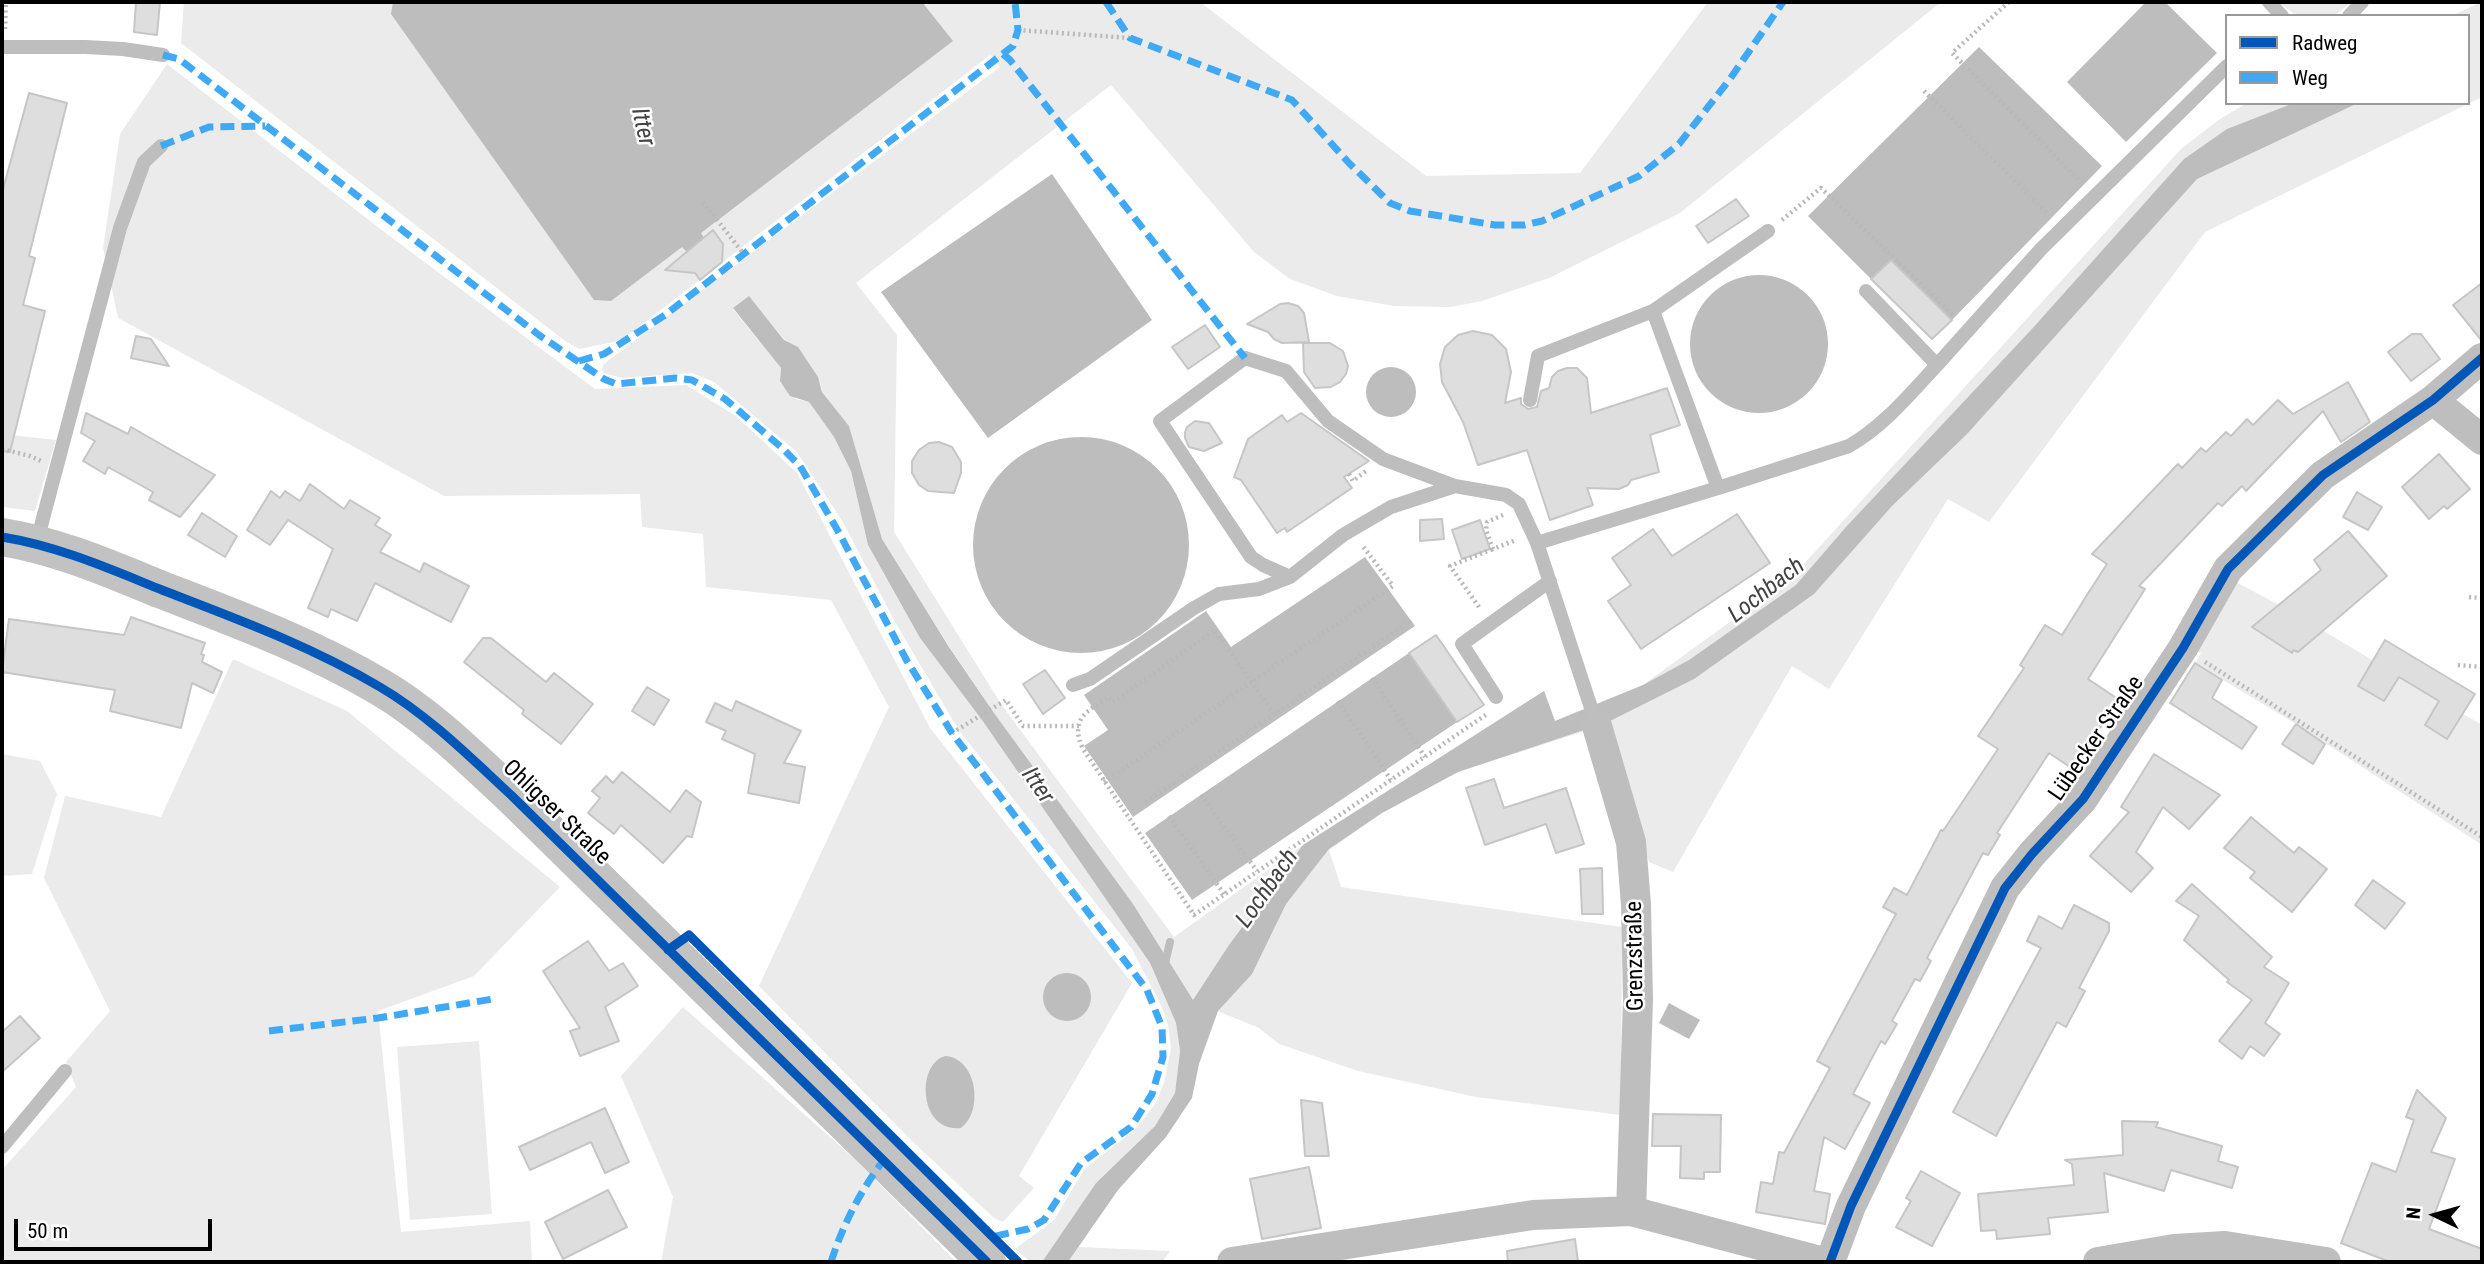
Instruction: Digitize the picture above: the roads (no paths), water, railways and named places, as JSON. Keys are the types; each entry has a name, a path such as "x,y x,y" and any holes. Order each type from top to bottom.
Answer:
{"main road":[{"name":"Ohligser Straße","path":"19,540 283,637 382,688 449,737 987,1262"}],"street":[{"name":"Lübecker Straße","path":"1816,1261 1851,1206 2005,888 2032,854 2083,799 2183,648 2228,569 2307,488 2337,464 2433,400 2482,358"},
{"path":"2433,400 2482,440"},
{"name":"Grenzstraße","path":"1594,716 1631,842 1635,893 1638,1000 1631,1211"},
{"path":"1233,1262 1533,1215 1631,1211 1816,1261"},
{"path":"2098,1262 2174,1249 2225,1246 2326,1262"}],"lane":[{"path":"3,47 85,47 163,55"},
{"path":"1535,538 1718,488 1857,442 1879,426 2040,250 2225,68"},
{"path":"19,540 57,469 120,228 144,162 161,146"},
{"path":"1530,400 1538,356 1653,311 1768,231"},
{"path":"1866,291 1937,365"},
{"path":"1653,311 1718,488"},
{"path":"1290,577 1251,557 1160,421 1245,358 1286,370 1328,421 1383,459 1455,486 1506,495 1522,508 1535,538 1594,716"},
{"path":"1073,685 1101,672 1194,608 1219,594 1259,589 1290,577 1351,531 1391,507 1455,486"},
{"path":"1496,697 1462,644 1549,581"},
{"path":"2,1147 65,1071"}],"water":[{"name":"Itter","path":"393,2 922,2 953,41 701,233 704,238 687,252 682,247 611,301 594,300 391,14"},
{"path":"2146,2 2165,2 2217,53 2126,142 2067,82"},
{"path":"1979,47 2102,166 1952,320 1891,260 1871,279 1808,216"},
{"name":"Itter","path":"2289,105 2354,105 2197,179 1967,434 1892,506 1814,594 1694,679 1608,722 1458,772 1382,813 1329,849 1286,904 1252,974 1218,1011 1199,1064 1192,1098 1166,1137 1118,1190 1068,1262 1042,1262 1096,1183 1155,1126 1175,1093 1180,1051 1176,1023 1150,963 982,720 920,638 868,545 851,471 834,437 809,402 790,396 780,381 781,368 733,308 749,296 784,340 798,347 818,377 822,392 849,426 882,539 949,647 1133,904 1193,1000 1229,945 1303,845 1544,691 1555,721 1643,685 1689,660 1796,585 2184,159 2227,129"},
{"path":"1052,174 1152,320 988,438 881,292"},
{"path":"1759,275 1786,280 1808,295 1823,317 1828,344 1823,371 1808,393 1786,408 1759,413 1732,408 1710,393 1695,371 1690,344 1695,317 1710,295 1732,280"},
{"path":"1391,367 1409,374 1416,392 1409,410 1391,417 1373,410 1366,392 1373,374"},
{"path":"1081,437 1122,445 1141,455 1157,469 1171,485 1181,504 1189,545 1181,586 1171,605 1157,621 1141,635 1122,645 1081,653 1040,645 1021,635 1005,621 991,605 981,586 973,545 981,504 991,485 1005,469 1021,455 1040,445"},
{"path":"1365,557 1415,626 1133,817 1084,746 1108,730 1084,695 1206,611 1231,647"},
{"path":"1409,653 1457,722 1192,900 1145,833"},
{"path":"1067,973 1084,980 1091,997 1084,1014 1067,1021 1050,1014 1043,997 1050,980"},
{"path":"1669,1003 1700,1020 1689,1039 1659,1023"},
{"path":"946,1056 965,1066 974,1087 973,1110 961,1128 947,1127 936,1120 929,1109 926,1096 930,1070 936,1061"}],"waterway":[{"path":"1164,968 1170,942"}],"water label":[{"name":"Lochbach","path":"1767,591"},
{"name":"Lochbach","path":"1268,889"}]}
